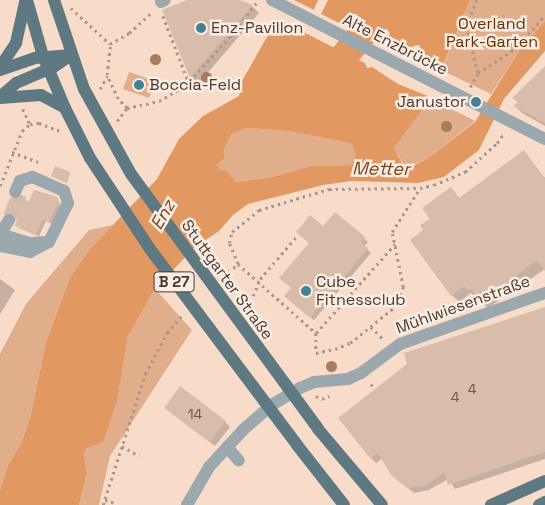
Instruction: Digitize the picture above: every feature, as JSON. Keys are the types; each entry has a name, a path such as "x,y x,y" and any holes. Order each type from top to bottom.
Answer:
{"main road":[{"name":"B 27","path":"26,0 55,96 65,108 90,158 150,249 344,505"},
{"path":"0,68 16,43 26,0"},
{"name":"Stuttgarter Straße","path":"54,0 84,89 131,174 318,430 383,504"},
{"path":"0,68 43,56 71,55"},
{"path":"0,98 16,83 48,69 71,55"},
{"path":"0,98 20,94 55,96"},
{"path":"491,505 545,481"},
{"path":"539,505 545,502"}],"street":[{"name":"Alte Enzbrücke","path":"273,1 545,139"},
{"path":"0,246 30,252 49,242 68,203 64,191 28,178 20,181 18,193"},
{"path":"7,219 0,234 30,243 49,242"},
{"name":"Mühlwiesenstraße","path":"187,505 208,467 227,447 270,406 300,388 314,382 348,378 362,373 392,348 545,292"},
{"path":"227,447 239,461"}],"path":[{"path":"116,123 127,108 159,101 189,82 236,31 258,0"},
{"path":"477,0 467,26 478,73"},
{"path":"110,44 129,33 162,2 189,82"},
{"path":"70,6 110,44"},
{"path":"471,85 478,73 515,49 545,15"},
{"path":"110,44 108,75 118,99 127,108"},
{"path":"22,108 30,124"},
{"path":"316,333 238,264 229,242 232,232 259,210 329,189 420,188 447,181 465,172 497,143 508,120"},
{"path":"0,186 22,131 30,124 52,126 65,137"},
{"path":"12,152 38,162"},
{"path":"395,244 316,333 316,353 343,347 392,311 403,287 395,244 392,232 420,188"},
{"path":"253,296 259,282 296,237"},
{"path":"221,278 238,264"},
{"path":"103,505 145,374 167,333 188,309"},
{"path":"372,327 392,348"},
{"path":"368,381 376,389"},
{"path":"122,446 139,456"},
{"path":"105,500 115,503"}],"green space":[{"name":"Overland Park-Garten","path":"470,0 545,0 545,21 518,52 491,94 441,70"},
{"name":"Boccia-Feld","path":"129,72 155,81 149,98 123,89"},
{"path":"430,98 475,121 427,159 412,165 404,165 394,148"},
{"path":"246,128 287,131 352,144 356,158 350,165 310,166 272,177 234,182 219,170 217,164 224,159 224,147 232,134"},
{"path":"113,225 89,250 70,277 46,342 30,418 21,444 8,465 0,491 0,354 26,304 89,230"},
{"path":"155,289 192,330 110,456 99,505 79,505 87,475 84,454 118,397 128,336"}],"water":[{"name":"Metter","path":"288,0 318,0 304,32 365,63 367,68 372,67 398,84 428,96 427,103 394,148 403,165 412,166 427,159 475,122 518,52 545,21 545,51 504,99 479,150 444,177 418,183 351,181 323,185 248,204 233,215 219,231 194,248 155,289 128,336 118,397 103,442 87,448 84,454 87,474 79,505 0,505 0,491 8,465 21,444 30,418 46,342 70,277 89,250 157,179 179,139 203,116 239,96 242,81","holes":["246,128 287,131 352,144 356,158 350,165 310,166 272,177 235,182 227,171 219,170 217,164 224,159 224,148 232,134"]},
{"path":"328,0 470,0 439,74 415,62 421,49 419,45 413,46 407,58 384,46 390,33 387,29 382,30 376,42 352,30 357,14 350,14 345,26 321,14"}],"pier":[{"path":"285,0 294,0 316,11 307,31 368,65 276,18"}],"building":[{"name":"Enz-Pavillon","path":"187,0 240,0 253,5 190,78 162,10"},
{"path":"545,66 545,123 513,106 518,102 512,98"},
{"path":"524,150 545,179 545,271 537,260 481,302 471,289 468,291 464,286 451,296 410,240 423,230 420,225 430,219 422,208 451,187 459,198"},
{"path":"55,166 70,172 66,183 51,176"},
{"path":"34,190 57,197 59,202 49,222 43,220 35,235 15,226 17,220 13,213 3,215 10,198 29,201"},
{"path":"335,212 365,237 361,242 368,248 310,318 284,296 291,288 279,278 309,243 296,232 310,215 323,226"},
{"path":"545,307 545,452 448,485 445,473 424,486 407,488 391,475 378,453 370,458 338,418 407,364 404,353"},
{"path":"180,386 226,421 210,442 164,408"}],"waterway":[{"name":"Enz","path":"322,83 365,31 380,0"}],"tunnel":[{"path":"9,220 21,195"}],"place":[{"name":"Enz-Pavillon","path":"201,28"},
{"name":"Boccia-Feld","path":"139,85"},
{"name":"Janustor","path":"476,102"},
{"name":"Cube Fitnessclub","path":"306,291"}]}
